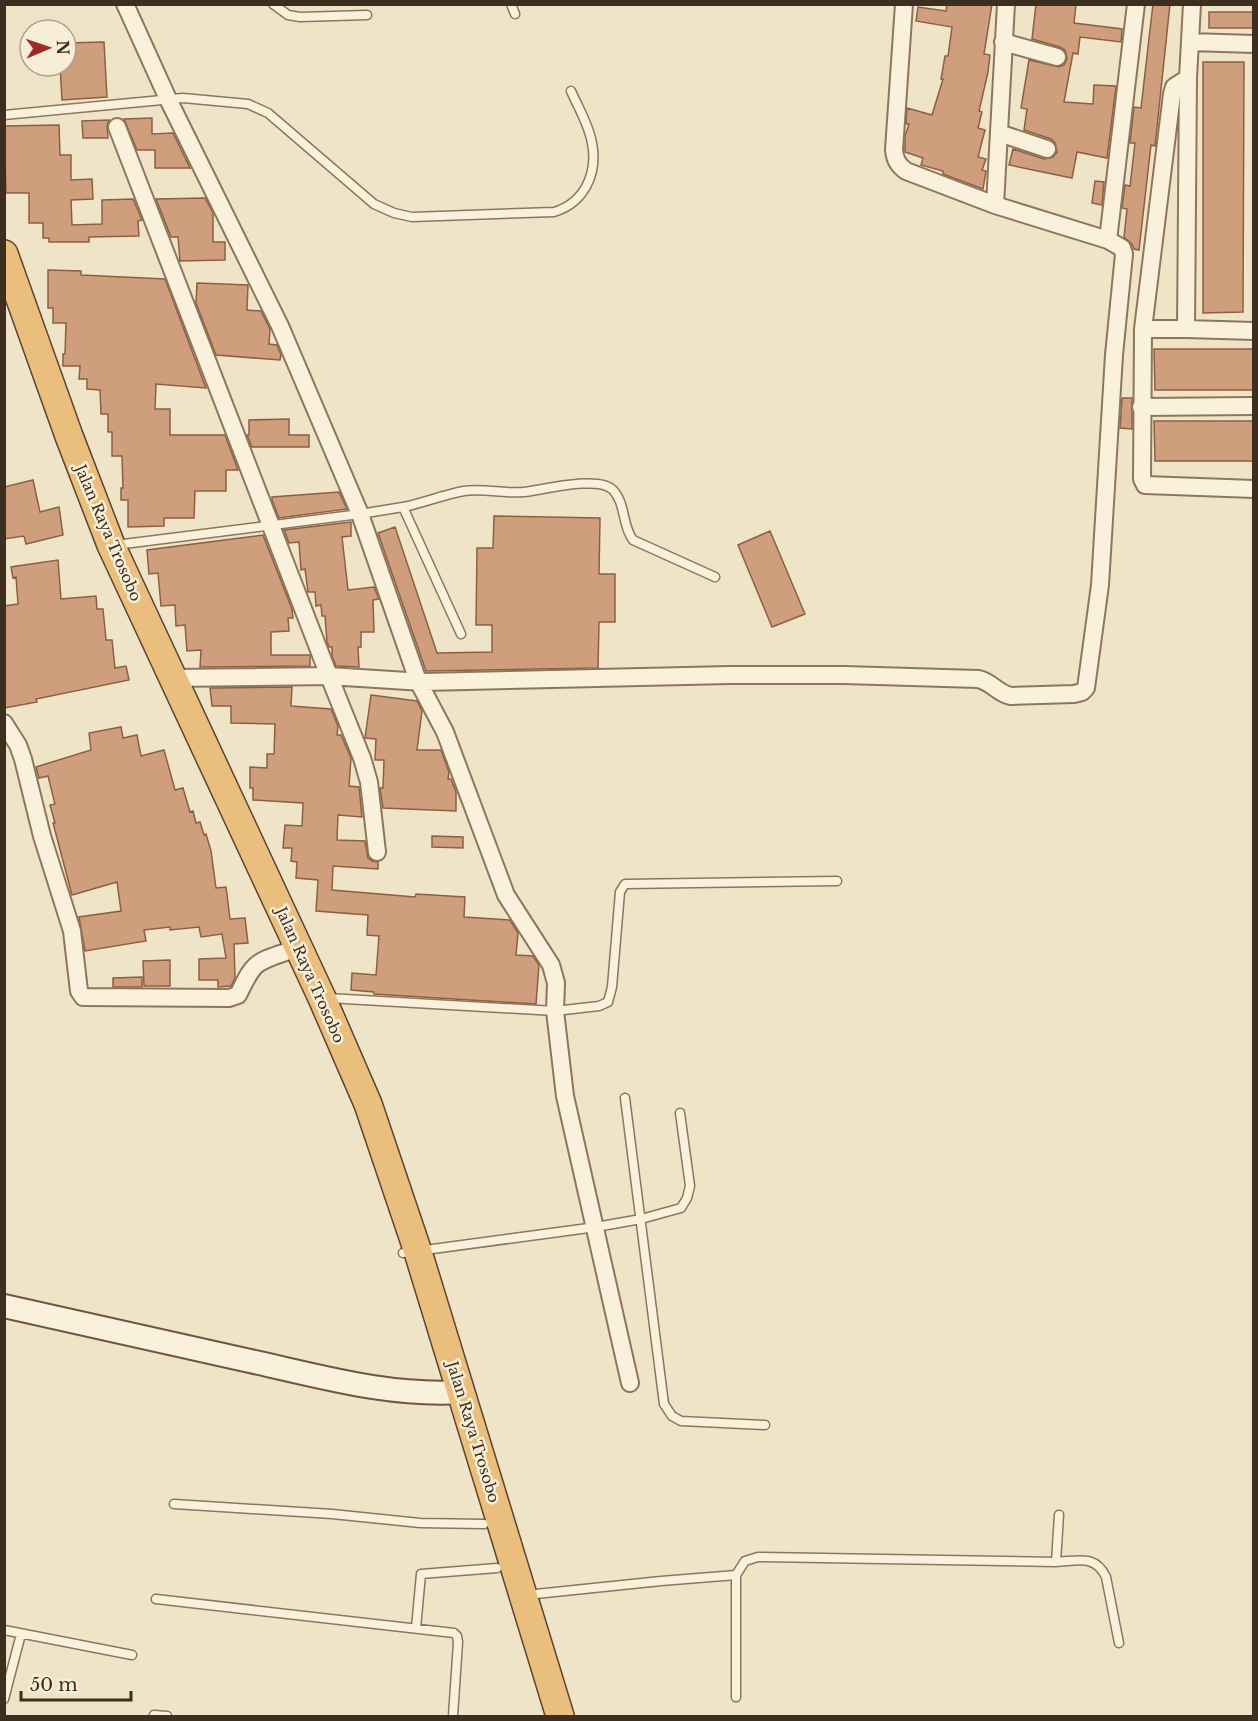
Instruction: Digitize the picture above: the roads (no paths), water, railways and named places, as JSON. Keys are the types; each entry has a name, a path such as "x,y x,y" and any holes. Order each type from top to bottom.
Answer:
{"highway":[{"name":"Jalan Raya Trosobo","path":"4,254 69,436 111,545 164,671 275,956 353,1106 410,1252"},
{"name":"Jalan Raya Trosobo","path":"4,302 79,504 164,671 322,998 368,1104 410,1252 446,1393 471,1524 491,1568 542,1716"},
{"name":"Jalan Raya Trosobo","path":"446,1393 522,1596 560,1716"}],"main road":[{"path":"4,1306 315,1375 409,1392 446,1393"}],"street":[{"path":"125,4 174,99 367,513 425,682 446,732 506,895 551,965 560,1011 565,1096 630,1383"},
{"path":"164,671 329,676 425,682 730,675 844,675 978,679 984,680 1001,693 1011,696 1082,692 1088,683 1100,585 1114,354 1124,261 1122,248 1108,240 995,205 906,171 896,161 894,150 903,4"},
{"path":"995,205 1006,4"},
{"path":"1108,240 1136,4"},
{"path":"1186,329 1188,78 1192,4"},
{"path":"1004,42 1057,57"},
{"path":"1190,42 1254,44"},
{"path":"1188,78 1174,87 1172,94 1143,329 1142,479 1145,485 1254,489"},
{"path":"117,127 362,758 367,774 377,852"},
{"path":"999,133 1047,149"},
{"path":"1143,329 1254,331"},
{"path":"1141,407 1254,406"},
{"path":"4,723 24,759 42,836 72,931 79,992 83,997 229,998 238,995 246,975 253,967 275,956"}],"lane":[{"path":"273,4 288,15 300,17 367,15"},
{"path":"511,4 515,15"},
{"path":"4,115 174,99 248,104 268,114 374,204 394,213 412,217 554,212 566,208 579,198 590,176 593,157 592,141 571,91"},
{"path":"111,545 367,513 402,507 468,490 522,492 572,484 606,485 613,490 620,502 629,535 633,540 716,577"},
{"path":"402,507 461,634"},
{"path":"322,998 560,1011 599,1006 608,1002 612,987 620,892 625,884 837,881"},
{"path":"625,1098 663,1397 668,1412 681,1421 765,1425"},
{"path":"410,1252 596,1227 641,1219 681,1208 690,1186 681,1113"},
{"path":"174,1504 332,1514 420,1523 471,1524"},
{"path":"1056,1562 1059,1515"},
{"path":"736,1697 736,1575 745,1561 758,1557 1056,1562 1085,1560 1096,1563 1102,1568 1106,1577 1119,1643"},
{"path":"416,1628 421,1574 491,1568"},
{"path":"522,1596 736,1575"},
{"path":"156,1599 454,1633 457,1636 453,1716"},
{"path":"4,1630 132,1655"},
{"path":"4,1699 21,1634"},
{"path":"154,1715 167,1716"}]}
